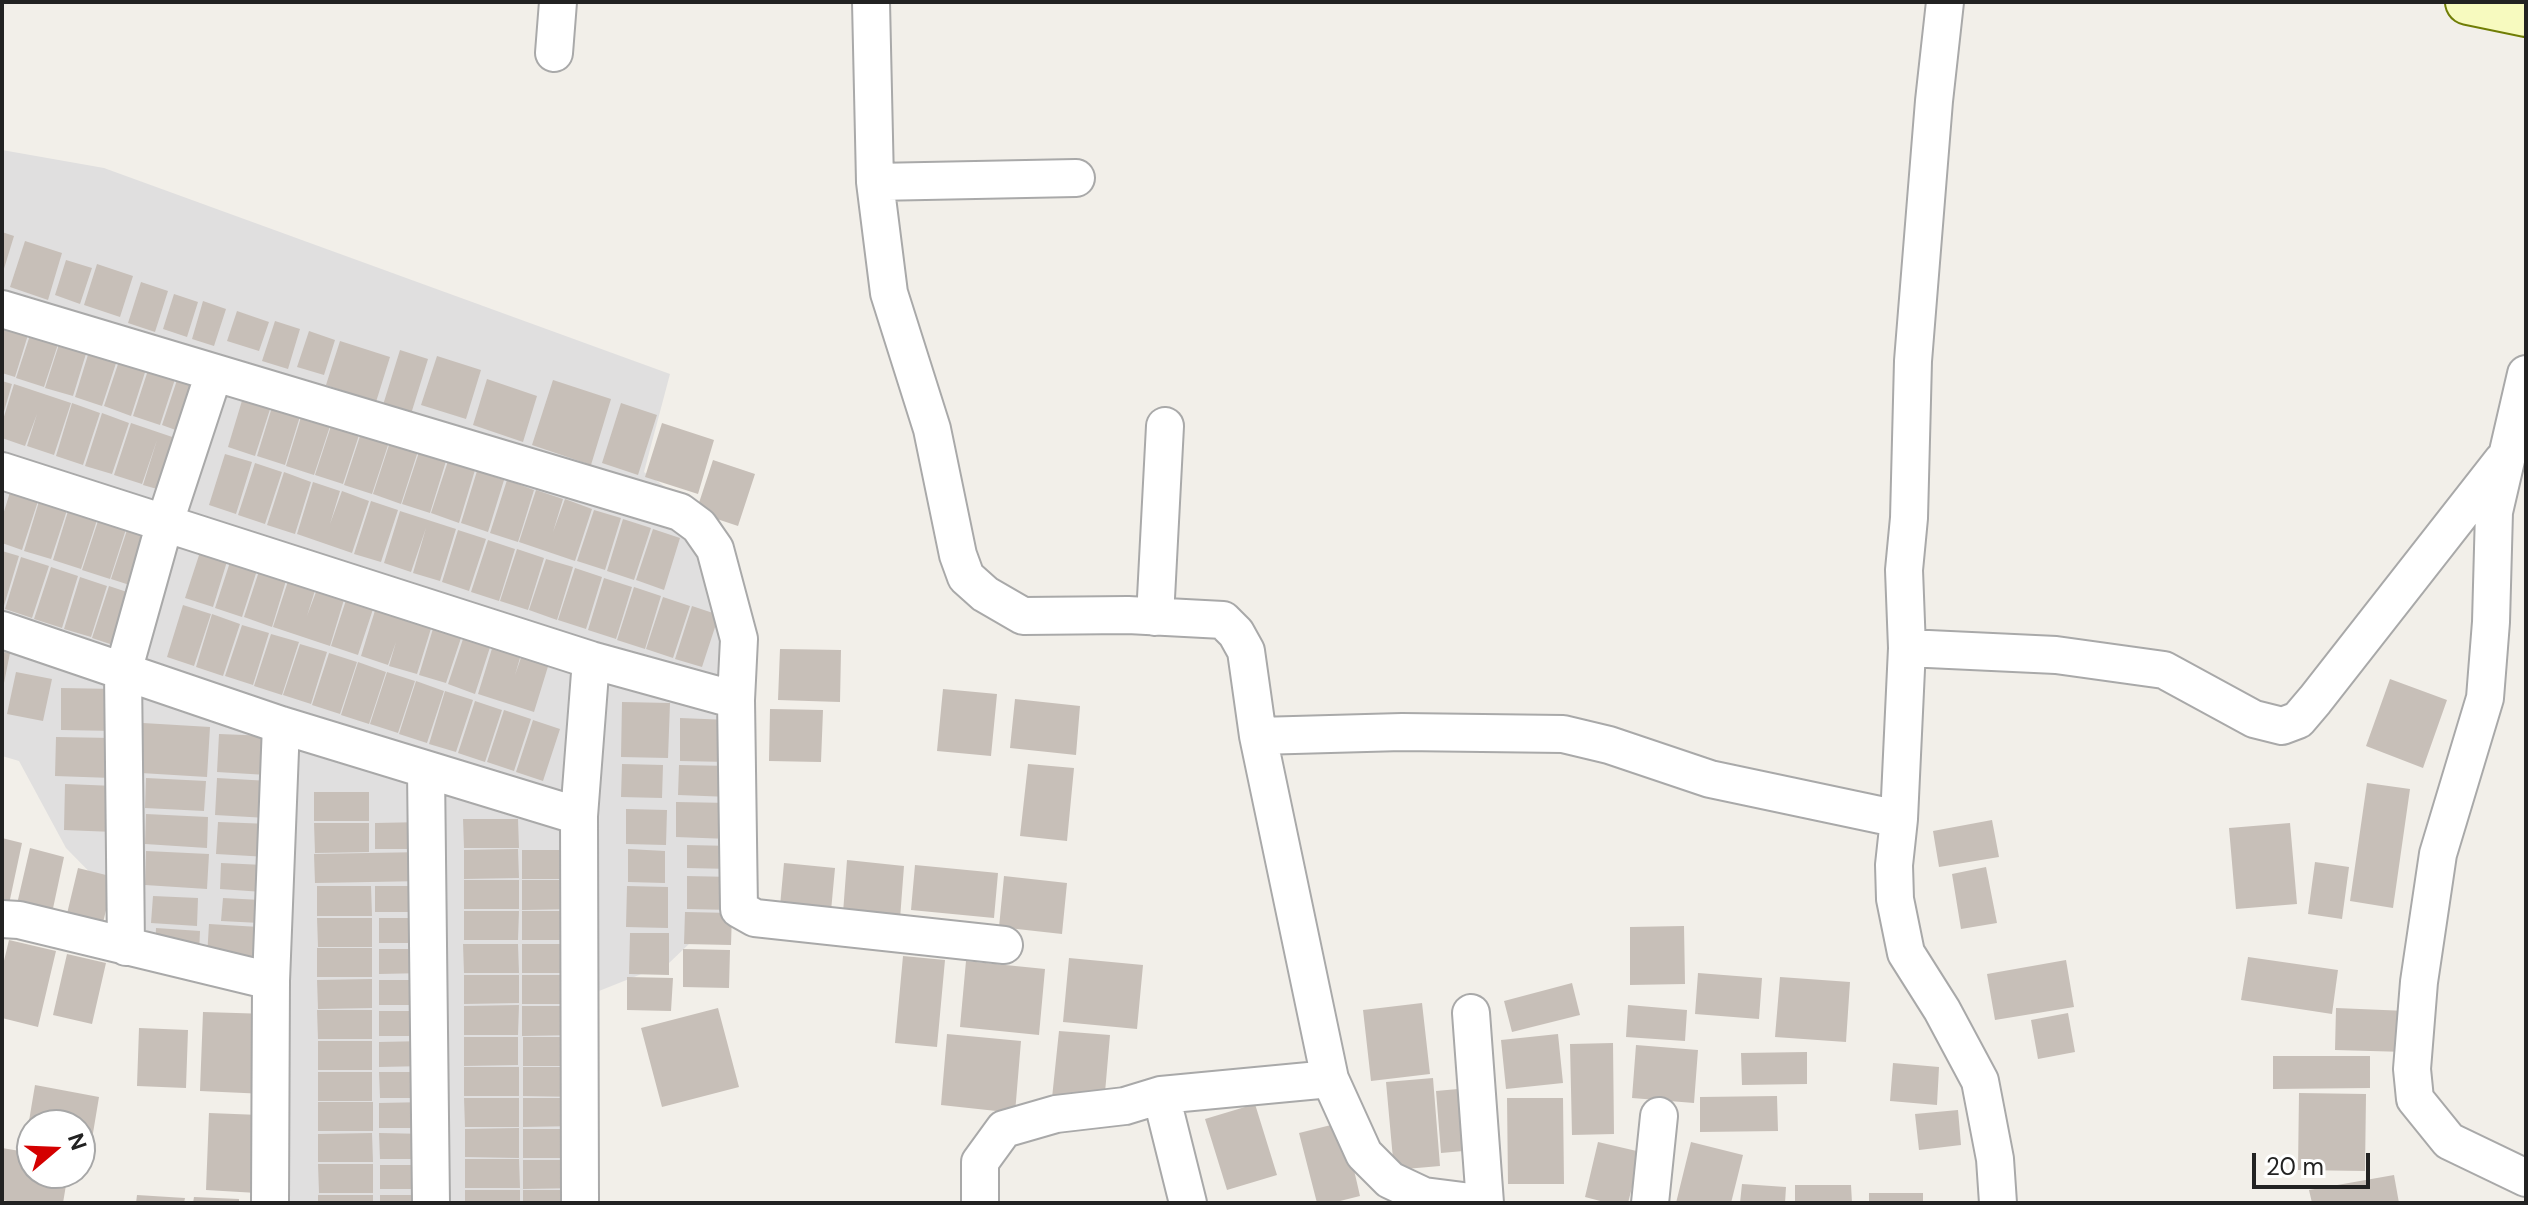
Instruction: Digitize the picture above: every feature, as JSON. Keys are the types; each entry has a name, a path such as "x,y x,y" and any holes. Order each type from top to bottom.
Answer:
{"main road":[{"path":"2468,2 2526,14"}],"street":[{"path":"554,53 558,2"},
{"path":"871,2 875,182 889,293 932,429 958,555 966,577 985,594 1023,616 1223,620 1236,633 1246,651 1258,736 1330,1079 1364,1154 1390,1180 1424,1196 1482,1203 1471,1013"},
{"path":"1945,2 1913,361 1909,518 1904,570 1907,648 1894,865 1895,899 1906,953 1942,1010 1980,1081 1995,1159 1998,1203"},
{"path":"875,182 1076,178"},
{"path":"2,309 680,512 699,526 715,549 739,639 736,700 739,909 755,918 1004,945"},
{"path":"126,947 123,672 165,522 214,373"},
{"path":"2526,374 2494,512 2485,698 2438,854 2419,982 2412,1069 2415,1099 2449,1141 2526,1178"},
{"path":"1155,617 1165,426"},
{"path":"1907,648 2056,655 2164,670 2254,719 2282,726 2298,720 2315,700 2505,457"},
{"path":"2,471 591,660 736,700"},
{"path":"2,630 281,725 579,816"},
{"path":"580,1203 579,816 591,660"},
{"path":"270,1203 271,981 281,725"},
{"path":"1258,736 1402,732 1563,734 1609,745 1710,779 1899,819"},
{"path":"426,771 431,1203"},
{"path":"2,919 19,920 271,981"},
{"path":"980,1203 980,1162 1004,1129 1045,1116 1125,1106 1161,1095 1330,1079"},
{"path":"1161,1095 1188,1203"},
{"path":"1650,1203 1659,1116"}],"shaded area":[{"path":"2,150 104,168 670,374 644,472 717,523 750,886 669,963 599,991 590,1203 259,1203 263,990 166,950 66,848 19,761 2,756"}],"building":[{"path":"2,232 14,236 3,272 2,272"},
{"path":"25,241 62,253 48,300 10,287"},
{"path":"66,260 92,268 80,304 55,295"},
{"path":"97,264 133,276 120,317 84,305"},
{"path":"141,282 168,291 155,332 128,323"},
{"path":"174,294 198,302 187,337 163,329"},
{"path":"203,301 226,309 214,346 192,339"},
{"path":"237,311 269,322 259,351 227,341"},
{"path":"275,321 300,329 288,369 262,361"},
{"path":"2,323 31,325 15,377 2,373"},
{"path":"33,326 61,335 44,387 16,378"},
{"path":"309,331 335,340 324,375 297,367"},
{"path":"62,335 89,344 73,396 45,388"},
{"path":"340,341 390,357 376,402 326,385"},
{"path":"91,345 119,354 102,406 75,397"},
{"path":"400,350 428,359 411,414 383,405"},
{"path":"121,355 148,363 131,416 104,406"},
{"path":"437,356 481,370 466,419 421,405"},
{"path":"150,364 177,373 160,425 133,416"},
{"path":"179,374 206,382 189,435 162,425"},
{"path":"487,379 537,396 523,442 473,425"},
{"path":"553,380 611,399 591,465 532,445"},
{"path":"2,381 12,384 3,415 2,415"},
{"path":"14,384 71,403 54,455 27,446 37,414 25,446 2,438 2,423"},
{"path":"244,394 272,403 255,456 228,447"},
{"path":"72,403 100,413 83,465 56,456"},
{"path":"621,403 657,415 638,475 602,463"},
{"path":"273,404 301,413 285,465 257,456"},
{"path":"102,413 129,423 112,474 85,466"},
{"path":"302,414 331,423 314,475 286,466"},
{"path":"131,423 187,442 171,493 143,485 157,440 142,484 114,475"},
{"path":"332,423 360,432 343,484 315,475"},
{"path":"662,423 714,440 698,494 645,477"},
{"path":"361,433 389,442 372,494 344,485"},
{"path":"390,442 418,451 401,504 373,494"},
{"path":"419,452 446,461 430,513 402,504"},
{"path":"225,454 252,462 236,514 209,505"},
{"path":"713,460 755,474 738,526 696,512"},
{"path":"448,461 475,470 459,523 431,513"},
{"path":"255,463 282,472 265,524 238,515"},
{"path":"477,471 504,480 488,532 461,523"},
{"path":"284,472 311,482 295,534 267,525"},
{"path":"507,480 534,490 518,542 490,533"},
{"path":"313,482 340,491 330,524 342,491 369,501 352,553 297,534"},
{"path":"11,489 39,498 22,550 2,543 2,518"},
{"path":"536,490 563,499 553,532 565,499 592,509 575,561 519,542"},
{"path":"40,498 68,507 51,559 24,551"},
{"path":"371,501 398,510 381,562 354,554"},
{"path":"69,508 98,517 81,569 53,560"},
{"path":"594,510 621,518 605,570 577,561"},
{"path":"400,511 456,529 440,581 413,573 426,528 411,572 384,563"},
{"path":"99,518 127,526 110,579 82,570"},
{"path":"623,519 651,528 634,580 607,571"},
{"path":"128,527 156,536 139,588 111,579"},
{"path":"653,529 680,538 664,590 636,580"},
{"path":"458,530 486,539 469,591 442,582"},
{"path":"488,540 515,549 499,601 471,592"},
{"path":"202,546 229,555 213,607 185,598"},
{"path":"517,549 544,558 528,610 500,601"},
{"path":"2,551 19,556 3,609 2,609"},
{"path":"232,556 259,564 242,617 215,608"},
{"path":"21,557 49,566 32,618 5,609"},
{"path":"546,559 573,567 557,620 529,610"},
{"path":"261,565 288,574 272,627 244,617"},
{"path":"51,567 78,576 62,628 34,619"},
{"path":"575,568 602,577 586,629 558,620"},
{"path":"290,575 317,584 307,616 319,584 346,593 330,646 273,627"},
{"path":"80,577 107,586 91,637 64,629"},
{"path":"604,578 632,587 616,639 588,630"},
{"path":"109,586 136,595 119,647 92,638"},
{"path":"634,587 661,596 645,649 617,640"},
{"path":"348,594 375,603 358,655 331,646"},
{"path":"663,597 690,606 673,658 646,649"},
{"path":"377,604 433,622 417,674 389,666 396,642 388,665 361,656"},
{"path":"183,605 211,614 194,666 167,657"},
{"path":"692,606 719,615 702,667 675,659"},
{"path":"212,614 240,624 223,676 196,667"},
{"path":"435,622 463,632 446,683 419,675"},
{"path":"242,625 269,633 253,685 225,676"},
{"path":"465,633 492,641 475,694 448,684"},
{"path":"271,634 299,642 282,695 254,686"},
{"path":"494,642 522,651 515,675 523,652 550,660 534,712 478,694"},
{"path":"300,644 327,652 311,704 283,695"},
{"path":"780,649 841,650 840,702 778,700"},
{"path":"2,652 10,653 3,688 2,687"},
{"path":"329,653 357,662 340,714 312,705"},
{"path":"358,662 386,672 369,724 341,715"},
{"path":"16,672 52,679 43,721 7,714"},
{"path":"387,672 415,681 398,733 370,724"},
{"path":"2390,679 2447,700 2423,768 2366,746"},
{"path":"416,681 444,691 427,743 399,734"},
{"path":"61,688 116,689 116,731 61,730"},
{"path":"943,689 997,694 991,756 937,751"},
{"path":"445,691 473,700 456,752 429,744"},
{"path":"1015,699 1080,706 1076,755 1010,748"},
{"path":"475,701 502,710 485,762 458,753"},
{"path":"622,702 670,703 668,758 621,757"},
{"path":"770,709 823,710 821,762 769,761"},
{"path":"504,710 531,719 514,771 487,762"},
{"path":"680,718 729,720 728,762 680,761"},
{"path":"533,720 560,729 543,781 516,772"},
{"path":"143,723 210,727 207,777 141,773"},
{"path":"219,734 269,736 267,775 217,772"},
{"path":"56,737 112,738 112,778 55,776"},
{"path":"622,764 663,765 662,798 621,797"},
{"path":"1028,764 1074,768 1067,841 1020,836"},
{"path":"679,765 730,766 730,797 678,795"},
{"path":"146,778 206,781 204,811 145,808"},
{"path":"217,778 269,781 267,818 215,815"},
{"path":"2367,783 2410,789 2393,908 2350,901"},
{"path":"65,784 115,786 114,832 64,830"},
{"path":"314,792 369,792 369,821 314,821"},
{"path":"676,802 730,803 729,839 676,837"},
{"path":"626,809 667,810 666,845 626,844"},
{"path":"146,814 208,817 207,848 145,844"},
{"path":"463,819 518,819 519,848 464,848"},
{"path":"1992,820 1999,857 1939,867 1933,831"},
{"path":"218,822 270,824 268,857 216,854"},
{"path":"424,822 425,849 375,849 375,823"},
{"path":"314,823 369,823 369,852 315,853"},
{"path":"2290,823 2297,904 2236,909 2229,828"},
{"path":"2,838 22,843 9,904 2,903"},
{"path":"687,845 732,846 732,869 687,868"},
{"path":"30,848 64,857 52,913 17,904"},
{"path":"518,849 519,878 464,879 464,850"},
{"path":"628,849 665,851 665,883 628,882"},
{"path":"522,850 577,850 577,879 522,879"},
{"path":"146,851 209,854 207,889 145,885"},
{"path":"424,852 425,881 315,883 314,854"},
{"path":"847,860 904,866 900,919 843,913"},
{"path":"2315,862 2349,867 2342,919 2308,914"},
{"path":"221,863 264,865 263,892 220,889"},
{"path":"784,863 835,868 831,911 780,906"},
{"path":"915,865 998,873 994,918 911,910"},
{"path":"1986,867 1997,923 1961,929 1952,874"},
{"path":"78,868 114,877 101,931 65,922"},
{"path":"687,876 733,877 732,910 687,909"},
{"path":"1004,876 1067,883 1062,934 999,927"},
{"path":"464,880 519,880 519,909 464,909"},
{"path":"522,880 577,880 577,909 522,910"},
{"path":"317,886 371,886 372,916 317,916"},
{"path":"375,886 425,886 425,912 375,912"},
{"path":"627,886 668,887 668,928 626,927"},
{"path":"153,896 198,898 197,926 151,923"},
{"path":"223,898 261,900 260,923 221,921"},
{"path":"464,911 519,911 518,940 464,940"},
{"path":"522,911 577,911 577,940 522,940"},
{"path":"685,912 732,913 731,945 684,944"},
{"path":"317,918 372,918 372,947 318,947"},
{"path":"379,918 426,918 426,943 379,943"},
{"path":"209,924 259,927 258,960 207,957"},
{"path":"1684,926 1685,984 1630,985 1630,927"},
{"path":"156,928 200,931 199,954 155,951"},
{"path":"630,933 669,933 669,975 629,974"},
{"path":"9,940 56,951 38,1027 2,1018 2,969"},
{"path":"463,944 518,944 519,973 464,973"},
{"path":"522,944 577,944 577,973 522,973"},
{"path":"317,948 372,948 372,977 317,977"},
{"path":"379,949 425,949 426,973 379,974"},
{"path":"683,949 730,950 729,988 683,987"},
{"path":"67,954 106,963 92,1024 53,1015"},
{"path":"903,956 945,960 937,1047 895,1043"},
{"path":"2248,957 2338,970 2332,1014 2241,1000"},
{"path":"1069,958 1143,965 1137,1029 1063,1022"},
{"path":"2066,960 2074,1007 1995,1020 1987,974"},
{"path":"966,961 1045,969 1039,1035 960,1027"},
{"path":"1698,973 1762,978 1759,1019 1695,1014"},
{"path":"464,975 519,975 519,1003 464,1004"},
{"path":"522,975 576,975 576,1004 522,1004"},
{"path":"627,977 673,978 671,1011 627,1010"},
{"path":"1780,977 1850,982 1846,1042 1775,1037"},
{"path":"372,979 372,1008 318,1009 317,980"},
{"path":"379,980 426,980 426,1005 379,1005"},
{"path":"1572,983 1580,1015 1512,1032 1504,1001"},
{"path":"1422,1003 1430,1074 1371,1081 1363,1010"},
{"path":"519,1005 518,1035 464,1035 464,1006"},
{"path":"1628,1005 1687,1010 1685,1041 1626,1037"},
{"path":"522,1006 576,1006 577,1035 522,1036"},
{"path":"718,1008 739,1087 662,1107 641,1028"},
{"path":"2336,1008 2407,1011 2406,1052 2335,1050"},
{"path":"317,1010 372,1010 372,1039 318,1039"},
{"path":"379,1011 427,1011 426,1036 379,1036"},
{"path":"203,1012 269,1014 266,1094 200,1091"},
{"path":"2068,1013 2075,1052 2038,1059 2031,1020"},
{"path":"139,1028 188,1030 186,1088 137,1086"},
{"path":"1059,1031 1110,1035 1104,1104 1052,1098"},
{"path":"947,1034 1021,1041 1015,1113 941,1105"},
{"path":"1558,1034 1563,1083 1506,1089 1501,1040"},
{"path":"464,1037 518,1037 518,1065 464,1066"},
{"path":"523,1037 577,1037 577,1066 523,1066"},
{"path":"318,1041 372,1041 372,1070 318,1070"},
{"path":"426,1041 426,1066 379,1067 379,1042"},
{"path":"1613,1043 1614,1134 1572,1135 1570,1044"},
{"path":"1636,1045 1698,1050 1694,1103 1632,1098"},
{"path":"1807,1052 1807,1084 1742,1085 1741,1053"},
{"path":"2273,1056 2370,1056 2370,1088 2273,1089"},
{"path":"1893,1063 1939,1067 1937,1105 1890,1101"},
{"path":"464,1067 519,1067 519,1096 464,1096"},
{"path":"523,1067 577,1067 577,1097 523,1096"},
{"path":"318,1072 372,1072 372,1101 318,1101"},
{"path":"379,1072 427,1072 427,1098 380,1098"},
{"path":"1433,1078 1440,1166 1394,1170 1386,1082"},
{"path":"35,1085 99,1097 96,1115 96,1109 31,1109"},
{"path":"1469,1088 1475,1150 1441,1153 1436,1091"},
{"path":"2299,1093 2366,1094 2365,1171 2298,1170"},
{"path":"1777,1096 1778,1131 1700,1132 1700,1097"},
{"path":"464,1098 519,1098 519,1127 465,1127"},
{"path":"523,1098 578,1098 578,1126 523,1127"},
{"path":"1507,1098 1563,1098 1564,1184 1508,1184"},
{"path":"318,1102 373,1102 373,1131 318,1131"},
{"path":"427,1102 427,1128 379,1128 379,1103"},
{"path":"1255,1104 1277,1175 1227,1190 1205,1119"},
{"path":"1958,1110 1961,1145 1919,1150 1915,1114"},
{"path":"209,1113 260,1115 257,1193 206,1190"},
{"path":"1343,1122 1360,1196 1332,1203 1317,1203 1299,1133"},
{"path":"519,1128 519,1158 465,1157 465,1129"},
{"path":"523,1129 577,1129 577,1158 523,1158"},
{"path":"372,1133 373,1162 318,1162 318,1134"},
{"path":"379,1133 427,1134 427,1159 380,1159"},
{"path":"1598,1142 1641,1152 1628,1203 1608,1203 1585,1197"},
{"path":"1691,1142 1743,1155 1731,1203 1676,1203"},
{"path":"2,1148 16,1150 16,1189 65,1189 63,1203 2,1200"},
{"path":"465,1159 519,1159 520,1188 465,1188"},
{"path":"523,1160 577,1160 577,1188 523,1189"},
{"path":"318,1164 373,1164 373,1193 319,1193"},
{"path":"380,1165 426,1165 426,1189 380,1189"},
{"path":"2394,1175 2399,1203 2312,1203 2309,1190"},
{"path":"1742,1184 1786,1187 1785,1203 1740,1203"},
{"path":"1795,1185 1851,1185 1852,1203 1795,1203"},
{"path":"465,1190 520,1190 520,1203 465,1203"},
{"path":"523,1190 577,1190 578,1203 523,1203"},
{"path":"1869,1193 1923,1193 1923,1203 1869,1203"},
{"path":"137,1195 185,1198 184,1203 136,1203"},
{"path":"318,1195 373,1195 373,1203 318,1203"},
{"path":"380,1195 430,1195 430,1203 380,1203"},
{"path":"194,1197 239,1199 239,1203 193,1203"}]}
